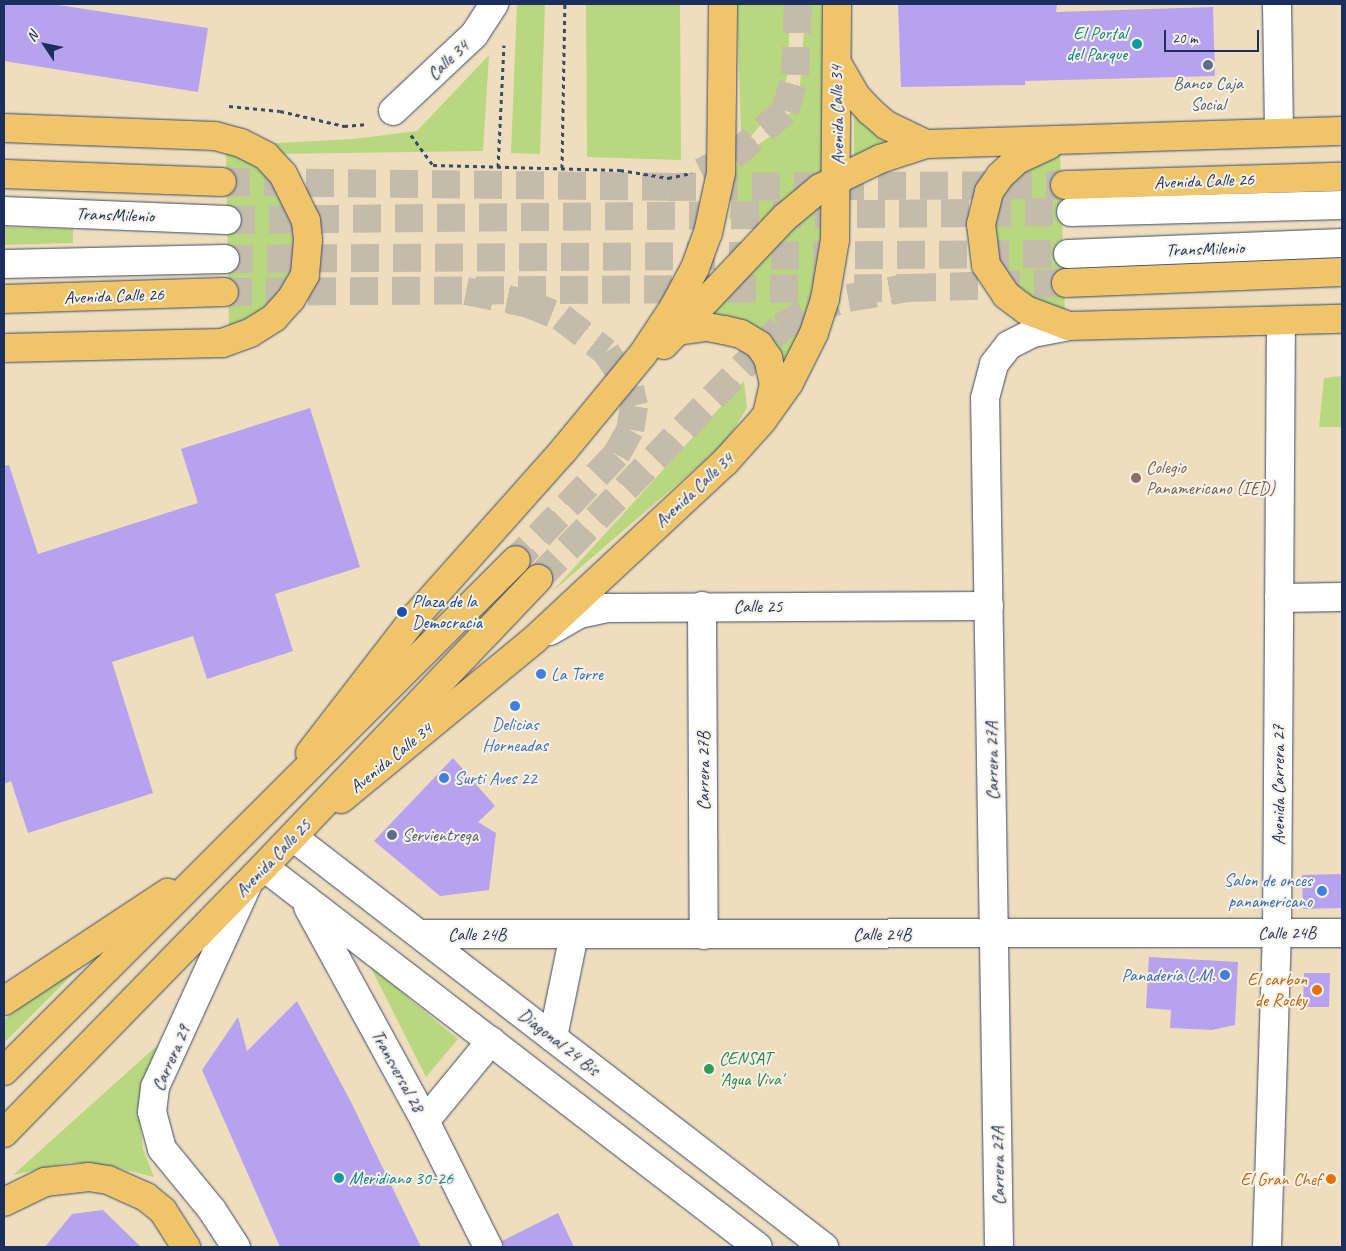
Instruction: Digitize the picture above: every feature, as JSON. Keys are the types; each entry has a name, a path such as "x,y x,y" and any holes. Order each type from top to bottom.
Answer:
{"main road":[{"path":"563,451 642,354 674,307 695,268 708,233 721,173 723,4"},
{"name":"Avenida Calle 34","path":"293,837 534,640 725,462 762,421 802,359 825,298 837,225 837,4"},
{"path":"836,60 848,84 870,111 886,125 926,144"},
{"path":"4,128 215,136 241,143 266,156 283,174 306,221 308,240 305,275 291,298 274,318 222,343 4,348"},
{"path":"264,815 416,616 563,451 784,218 808,197 838,177 926,144 1060,141 1279,130 1342,131"},
{"path":"1060,141 1017,160 1000,176 989,192 985,205 981,246 986,265 1006,295 1026,310 1069,326 1342,320"},
{"path":"4,174 222,182"},
{"name":"Avenida Calle 26","path":"1065,185 1342,177"},
{"path":"1066,283 1342,272"},
{"name":"Avenida Calle 26","path":"4,299 224,292"},
{"path":"678,331 707,327 741,334 759,345 768,358 774,384 772,401 762,421"},
{"name":"Avenida Calle 25","path":"4,1071 264,815 516,560"},
{"name":"Avenida Calle 25","path":"4,1132 293,837 538,579"},
{"path":"4,1001 220,857"},
{"path":"4,1202 45,1182 89,1177 108,1180 146,1197 163,1211 186,1247"}],"street":[{"name":"Calle 34","path":"393,111 474,35 494,4"},
{"path":"1277,4 1279,130"},
{"path":"1071,212 1342,205"},
{"name":"TransMilenio","path":"4,211 226,220"},
{"name":"TransMilenio","path":"1068,254 1342,243"},
{"path":"4,264 225,259"},
{"name":"Avenida Carrera 27","path":"1267,1247 1277,934 1280,322"},
{"name":"Carrera 27A","path":"999,1247 985,398 989,376 1003,353 1020,338 1069,326"},
{"path":"1279,598 1342,597"},
{"name":"Calle 25","path":"534,640 579,614 608,608 702,606 989,606"},
{"name":"Carrera 27B","path":"702,606 704,936"},
{"name":"Diagonal 24 Bis","path":"293,837 824,1247"},
{"path":"256,875 303,897 758,1247"},
{"name":"Carrera 29","path":"236,1247 212,1210 162,1149 152,1112 155,1088 256,875"},
{"name":"Transversal 28","path":"303,897 425,1121 488,1247"},
{"name":"Calle 24B","path":"421,934 704,936 994,933 1342,933"},
{"path":"553,1037 574,935"},
{"path":"425,1121 491,1041"}],"path":[{"path":"562,168 565,4"},
{"path":"498,167 504,43"},
{"path":"222,106 280,112 344,126 364,126 393,111 433,165 620,170 668,178 691,172 721,173"}],"green space":[{"path":"517,4 545,4 540,154 511,153"},
{"path":"586,4 680,4 681,160 587,157"},
{"path":"737,4 790,4 788,71 782,98 750,138 756,146 777,132 799,99 806,4 823,4 827,173 775,221 729,219 741,132"},
{"path":"489,55 483,151 274,154 259,144 354,139 417,131"},
{"path":"854,114 886,144 854,158"},
{"path":"226,145 250,156 297,205 297,275 273,307 229,332"},
{"path":"1060,150 1065,316 1021,294 995,266 989,218 1008,179"},
{"path":"831,194 819,272 801,335 781,373 695,319 792,221"},
{"path":"4,227 73,229 73,243 4,245"},
{"path":"1342,376 1342,427 1319,427 1324,378"},
{"path":"744,381 747,408 726,442 552,592"},
{"path":"95,952 4,1043 4,1020 44,987"},
{"path":"370,966 458,1039 426,1077"},
{"path":"170,1034 139,1113 143,1149 154,1177 109,1166 72,1162 13,1175"}],"building":[{"path":"4,4 52,4 208,28 198,92 4,61"},
{"path":"898,4 1057,4 1056,12 1213,7 1215,76 1025,81 1025,85 901,87"},
{"path":"310,408 360,567 275,594 293,651 207,679 193,636 112,662 153,793 28,833 11,781 4,784 4,466 9,465 38,554 198,503 181,449"},
{"path":"453,758 495,806 478,822 496,833 489,890 440,896 374,841"},
{"name":"Salon de onces panamericano","path":"1342,874 1342,908 1303,909 1302,875"},
{"path":"1149,957 1238,962 1235,1025 1212,1030 1170,1028 1171,1010 1146,1008"},
{"name":"El carbon de Rocky","path":"1304,973 1330,973 1329,1007 1303,1007"},
{"path":"297,1001 351,1102 421,1247 280,1247 202,1070 238,1017 247,1051"},
{"path":"103,1210 141,1247 45,1247 72,1214"},
{"path":"558,1213 574,1247 504,1247 502,1241"}],"tunnel":[{"path":"701,172 732,157 785,111 795,75 798,4"},
{"path":"222,182 668,187 1065,185"},
{"path":"227,220 1071,212"},
{"path":"225,259 1068,254"},
{"path":"224,292 908,288 1066,283"},
{"path":"538,579 780,328 810,310 848,298 908,288"},
{"path":"466,291 526,303 561,317 606,352 630,388 634,406 630,430 616,455 516,560"}],"place":[{"name":"El Portal del Parque","path":"1137,44"},
{"name":"Banco Caja Social","path":"1208,65"},
{"name":"Colegio Panamericano (IED)","path":"1136,478"},
{"name":"Plaza de la Democracia","path":"402,612"},
{"name":"La Torre","path":"541,674"},
{"name":"Delicias Horneadas","path":"515,706"},
{"name":"Surti Aves 22","path":"444,778"},
{"name":"Servientrega","path":"392,835"},
{"name":"Salon de onces panamericano","path":"1322,891"},
{"name":"Panadería L.M.","path":"1225,975"},
{"name":"El carbon de Rocky","path":"1317,990"},
{"name":"CENSAT 'Agua Viva'","path":"709,1069"},
{"name":"Meridiano 30-26","path":"339,1178"},
{"name":"El Gran Chef","path":"1331,1179"}]}
